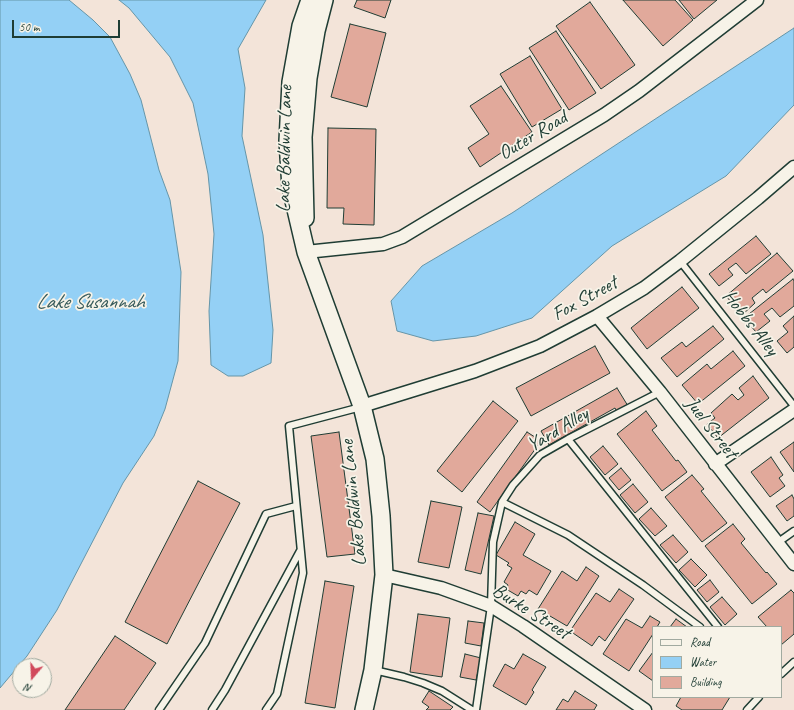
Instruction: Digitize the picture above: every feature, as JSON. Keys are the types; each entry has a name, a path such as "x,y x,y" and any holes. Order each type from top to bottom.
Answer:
{"street":[{"name":"Lake Baldwin Lane","path":"310,0 301,26 291,82 288,141 291,188 306,252 362,406 375,459 381,516 384,575 373,670 364,710"},
{"name":"Lake Baldwin Lane","path":"306,252 303,137 308,78 316,31 324,0"},
{"name":"Outer Road","path":"306,252 383,244 402,237 604,115 639,91 757,0"},
{"name":"Fox Street","path":"362,406 474,371 540,346 597,316 644,288 680,261 794,167"},
{"name":"Juel Street","path":"597,316 660,392 794,564"},
{"path":"715,464 794,410"},
{"name":"Burke Street","path":"384,575 442,588 491,606 523,626 645,710"}],"lane":[{"name":"Hobbs Alley","path":"680,261 794,406"},
{"name":"Yard Alley","path":"476,710 491,606 493,542 502,502 513,485 540,455 660,392"},
{"path":"266,710 277,694 302,573 289,426 362,406"},
{"path":"568,439 717,626"},
{"path":"502,502 568,535 643,585 699,626"},
{"path":"159,710 206,643 266,514 296,506"},
{"path":"777,543 794,531"},
{"path":"212,710 225,690 300,551"},
{"path":"782,673 794,662"},
{"path":"373,670 423,683 442,692 472,710"},
{"path":"747,710 758,698"}],"water":[{"name":"Lake Susannah","path":"0,0 69,0 93,20 110,37 130,74 141,100 159,170 170,200 181,272 178,361 165,409 154,436 123,483 57,610 25,658 12,658 12,674 0,688"},
{"path":"119,0 266,0 238,49 245,88 242,136 263,235 273,330 271,363 243,376 228,376 211,365 209,311 214,234 208,174 193,103 170,57 129,8"},
{"path":"794,28 794,105 726,176 612,246 532,318 476,336 433,341 397,331 391,301 422,266 512,213"}],"building":[{"path":"357,0 391,0 385,18 354,7"},
{"path":"623,0 675,0 693,20 663,46"},
{"path":"679,0 717,0 694,19"},
{"path":"590,2 635,65 601,89 556,26"},
{"path":"350,24 386,33 367,107 331,97"},
{"path":"556,31 596,93 569,110 529,48"},
{"path":"530,56 562,109 532,127 500,74"},
{"path":"501,86 532,132 480,167 468,148 489,134 470,106"},
{"path":"328,128 376,129 374,225 343,224 344,208 327,208"},
{"path":"756,236 771,254 746,274 736,263 728,269 733,275 719,286 709,274"},
{"path":"777,253 793,271 766,293 763,289 752,298 755,303 742,315 726,296"},
{"path":"793,279 794,306 780,317 772,308 764,314 770,321 756,332 744,318"},
{"path":"682,287 699,308 647,349 631,328"},
{"path":"794,316 794,347 787,353 777,341 788,332 783,326"},
{"path":"713,326 724,339 677,377 661,358 682,342 686,347"},
{"path":"595,346 610,373 531,416 516,388"},
{"path":"733,351 745,366 698,404 682,385 707,364 711,369"},
{"path":"753,376 769,398 718,438 707,424 715,418 711,413 732,394 738,400 744,395 739,388"},
{"path":"617,388 628,406 617,412 615,408 549,445 541,431"},
{"path":"493,401 518,421 462,492 437,471"},
{"path":"646,411 657,426 652,430 676,461 678,460 687,472 662,491 617,434"},
{"path":"339,432 355,554 327,557 311,436"},
{"path":"527,432 541,441 490,512 477,502"},
{"path":"794,442 794,472 780,452"},
{"path":"603,446 618,464 605,475 590,457"},
{"path":"771,457 783,475 779,478 785,486 770,497 751,472"},
{"path":"621,468 631,480 619,490 609,478"},
{"path":"692,475 704,489 701,491 727,523 702,542 665,497"},
{"path":"198,481 240,503 167,644 125,622"},
{"path":"633,484 648,502 635,513 620,495"},
{"path":"792,495 794,499 794,516 787,521 776,506"},
{"path":"431,501 462,507 449,568 418,562"},
{"path":"651,508 667,526 655,536 639,519"},
{"path":"478,513 494,516 481,574 465,570"},
{"path":"515,522 535,534 523,555 551,571 537,595 529,590 526,594 521,591 518,596 506,589 508,585 504,582 512,568 507,565 509,563 496,555"},
{"path":"733,524 745,539 741,543 777,584 752,604 705,546"},
{"path":"673,535 688,552 676,563 660,545"},
{"path":"691,559 707,575 695,587 679,570"},
{"path":"586,567 599,576 567,626 538,609 562,571 577,581"},
{"path":"710,580 719,592 707,602 697,590"},
{"path":"325,581 354,586 335,708 305,703"},
{"path":"619,589 634,599 605,641 599,636 592,646 570,631 596,593 610,602"},
{"path":"791,590 794,593 794,634 782,644 782,626 766,626 758,617"},
{"path":"722,597 737,614 725,625 710,607"},
{"path":"418,614 450,618 442,677 410,672"},
{"path":"650,616 660,622 658,626 652,626 652,636 629,671 603,654 626,619 642,628"},
{"path":"676,619 686,626 671,626"},
{"path":"468,621 484,623 481,646 465,643"},
{"path":"115,636 156,663 124,710 65,710"},
{"path":"652,653 652,680 639,671"},
{"path":"465,654 481,658 476,680 460,677"},
{"path":"523,654 546,667 532,690 534,692 526,705 493,686 505,664 514,669"},
{"path":"429,691 453,707 450,710 426,710 429,707 422,702"},
{"path":"575,691 597,705 594,710 556,710 563,699 568,702"},
{"path":"680,698 729,698 722,710 682,710 676,706"}]}
